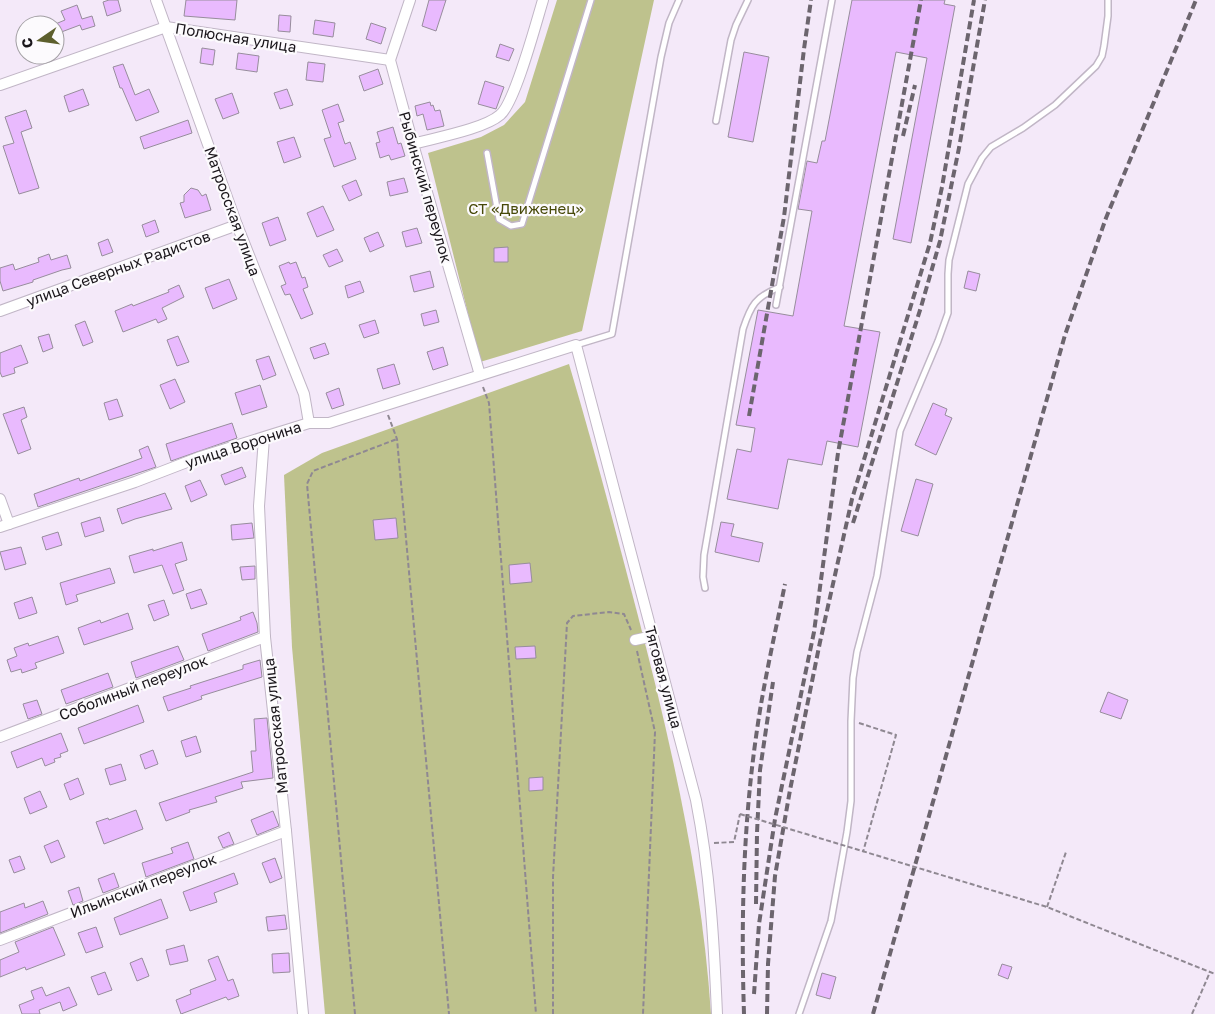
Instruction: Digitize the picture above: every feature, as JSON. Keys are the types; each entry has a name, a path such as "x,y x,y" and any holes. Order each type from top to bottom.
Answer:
{"street":[{"name":"Матросская улица","path":"156,0 237,225 304,394 309,423"},
{"path":"390,60 410,0"},
{"path":"413,144 479,127 501,115 511,100 543,0"},
{"name":"Полюсная улица","path":"0,85 166,27 390,60"},
{"name":"Рыбинский переулок","path":"390,60 480,375"},
{"name":"улица Северных Радистов","path":"0,311 237,225"},
{"name":"улица Воронина","path":"4,526 135,482 200,457 309,423 329,423 576,346"},
{"name":"Тяговая улица","path":"576,346 690,774 705,845 712,907 717,1014"},
{"name":"Матросская улица","path":"264,438 259,506 265,637 303,1014"},
{"path":"0,499 4,526"},
{"path":"635,640 653,636"},
{"name":"Соболиный переулок","path":"0,737 265,637"},
{"name":"Ильинский переулок","path":"0,940 286,831"}],"lane":[{"path":"487,153 499,219 511,226 522,224 591,0"},
{"path":"576,346 612,334 661,58 669,24 679,0"},
{"path":"716,121 731,40 748,0"},
{"path":"776,305 832,0"},
{"path":"799,1014 831,922 847,832 851,801 851,721 857,652 877,576 900,431 938,342 948,313 950,260 968,184 982,158 991,147 1023,128 1055,105 1096,66 1102,56 1104,46 1108,0"},
{"path":"705,588 702,577 704,555 743,329 754,302 761,295 780,287"}],"path":[{"path":"480,375 489,403 536,1014"},
{"path":"384,405 397,439 449,1014"},
{"path":"355,1014 307,484 313,471 397,439"},
{"path":"553,1014 553,878 567,623 573,616 609,612 624,614 635,640 655,732 643,1014"},
{"path":"851,721 896,735 863,852"},
{"path":"705,845 734,842 740,814 1047,907 1215,974"},
{"path":"1047,907 1066,852"},
{"path":"1192,1014 1210,972"}],"green space":[{"name":"СТ «Движенец»","path":"557,0 654,0 582,331 480,362 428,153 481,137 504,125 525,102"},
{"path":"569,364 638,616 674,764 701,913 711,1014 325,1014 292,647 284,475 322,453"}],"building":[{"path":"118,0 121,11 107,16 103,2"},
{"path":"186,0 237,0 235,20 184,16"},
{"path":"429,0 446,0 436,31 422,26"},
{"path":"852,0 945,0 944,4 955,6 911,243 893,239 927,58 896,52 844,326 880,332 858,447 827,441 822,465 788,459 778,509 727,499 737,449 751,452 755,428 736,425 758,310 793,316 812,211 798,209 807,161 817,163 822,141 825,141"},
{"path":"77,5 82,19 92,16 95,26 82,30 80,25 65,31 65,15 63,15 61,11"},
{"path":"279,15 291,16 290,32 278,31"},
{"path":"315,20 335,23 333,37 313,34"},
{"path":"371,23 386,28 381,44 366,39"},
{"path":"500,44 514,49 509,61 496,57"},
{"path":"202,48 215,50 213,65 200,63"},
{"path":"744,52 769,57 753,142 728,137"},
{"path":"238,53 259,56 257,72 236,69"},
{"path":"308,62 325,64 323,82 306,80"},
{"path":"123,64 135,95 149,89 159,112 136,121 122,88 120,88 113,67"},
{"path":"378,69 383,84 364,91 359,76"},
{"path":"485,81 504,87 496,109 478,104"},
{"path":"83,89 89,105 69,112 64,96"},
{"path":"287,89 293,105 280,109 274,93"},
{"path":"232,93 239,113 223,119 215,99"},
{"path":"430,102 435,111 440,110 444,126 427,130 423,114 417,116 415,106"},
{"path":"338,104 344,121 338,123 345,144 350,142 356,159 334,167 324,139 331,137 322,110"},
{"path":"26,110 32,128 21,132 39,188 19,194 3,146 14,143 5,117"},
{"path":"188,120 192,133 144,149 140,137"},
{"path":"393,127 398,144 401,143 405,156 391,160 389,155 380,158 376,143 380,142 377,132"},
{"path":"294,137 301,157 284,163 277,142"},
{"path":"404,178 408,192 390,196 387,182"},
{"path":"356,180 362,195 349,201 342,186"},
{"path":"191,188 198,190 202,196 206,194 211,210 185,218 180,203 184,202 184,195"},
{"path":"323,206 334,230 317,237 307,213"},
{"path":"278,217 286,240 270,246 262,223"},
{"path":"155,220 159,232 146,237 142,225"},
{"path":"417,228 422,243 406,247 402,232"},
{"path":"378,232 384,246 370,252 364,238"},
{"path":"108,239 113,252 102,256 98,243"},
{"path":"508,247 508,262 494,262 494,248"},
{"path":"337,249 343,261 329,267 323,255"},
{"path":"49,254 51,260 67,255 71,268 3,291 0,281 0,268 13,264 15,270 39,262 38,258"},
{"path":"289,262 290,264 296,262 302,278 305,277 308,287 303,289 313,314 301,319 290,294 285,295 281,286 286,284 279,266"},
{"path":"430,271 434,287 414,292 410,276"},
{"path":"968,271 980,274 976,291 964,288"},
{"path":"229,279 237,299 213,309 205,288"},
{"path":"360,281 364,292 348,298 345,286"},
{"path":"179,285 184,297 162,308 167,319 158,323 156,319 123,332 115,311 169,292 168,290"},
{"path":"436,310 439,322 424,326 421,314"},
{"path":"375,320 379,333 364,338 359,325"},
{"path":"85,321 93,342 83,346 75,325"},
{"path":"49,334 53,348 43,352 38,337"},
{"path":"178,336 189,362 177,366 167,340"},
{"path":"325,343 329,354 314,359 310,348"},
{"path":"21,345 28,363 14,368 15,373 2,377 0,372 0,353"},
{"path":"443,347 448,365 433,370 427,352"},
{"path":"269,356 276,375 263,380 256,360"},
{"path":"394,364 400,384 383,389 377,369"},
{"path":"175,379 185,402 170,409 160,385"},
{"path":"260,385 267,407 242,415 235,393"},
{"path":"339,388 344,405 332,409 326,393"},
{"path":"117,399 123,416 109,420 104,403"},
{"path":"933,403 947,409 945,415 952,418 936,455 915,445"},
{"path":"24,407 27,417 21,420 31,449 18,454 3,414"},
{"path":"232,423 237,438 171,461 166,444"},
{"path":"148,446 156,467 38,507 34,494 79,478 80,481 142,458 139,450"},
{"path":"242,467 246,477 225,485 221,475"},
{"path":"916,479 933,484 918,536 901,531"},
{"path":"200,480 207,495 191,502 185,486"},
{"path":"165,493 172,509 122,524 117,509"},
{"path":"100,517 104,531 85,537 81,523"},
{"path":"396,518 398,538 375,540 373,520"},
{"path":"721,522 734,524 731,536 763,543 759,562 715,552"},
{"path":"252,523 254,538 232,540 231,525"},
{"path":"58,532 62,545 46,550 42,537"},
{"path":"182,542 187,560 175,564 184,590 173,594 162,565 134,573 129,556"},
{"path":"21,547 26,564 5,570 0,552"},
{"path":"530,563 532,582 510,584 509,565"},
{"path":"255,566 255,579 242,580 240,567"},
{"path":"110,568 115,583 76,595 78,601 66,605 60,583"},
{"path":"201,589 207,604 191,609 186,594"},
{"path":"32,597 37,613 19,619 14,603"},
{"path":"164,600 169,615 154,621 148,605"},
{"path":"253,612 258,632 208,651 202,634 241,620 240,617"},
{"path":"128,613 133,629 84,645 78,628 100,620 101,623"},
{"path":"58,636 64,653 35,663 37,668 22,673 21,669 11,672 7,660 17,656 14,648 28,643 29,646"},
{"path":"178,646 184,660 136,678 131,662"},
{"path":"535,646 536,658 516,659 515,647"},
{"path":"260,660 262,677 201,696 202,699 168,711 163,697 243,669 243,665"},
{"path":"108,673 113,687 66,704 61,690"},
{"path":"1108,692 1128,700 1121,719 1100,712"},
{"path":"37,700 42,714 28,719 23,704"},
{"path":"138,705 144,722 84,744 78,728"},
{"path":"267,718 273,778 241,782 243,788 215,797 217,802 189,810 190,812 166,821 159,803 253,772 251,751 256,751 254,719"},
{"path":"61,733 68,751 60,754 61,757 54,759 55,762 45,766 42,758 17,768 11,752"},
{"path":"196,736 201,752 186,757 181,741"},
{"path":"153,750 158,764 145,769 140,755"},
{"path":"121,764 126,780 110,785 105,769"},
{"path":"543,777 543,790 529,791 529,778"},
{"path":"78,778 84,794 70,800 64,784"},
{"path":"40,791 47,807 30,814 24,798"},
{"path":"136,810 143,829 104,844 96,822 108,818 109,820"},
{"path":"273,811 279,826 257,835 251,820"},
{"path":"229,832 234,844 223,848 218,837"},
{"path":"58,840 65,857 51,863 44,846"},
{"path":"188,842 194,859 146,877 142,863 173,853 171,848"},
{"path":"20,856 25,869 14,873 9,860"},
{"path":"275,858 282,878 270,883 262,863"},
{"path":"114,873 119,887 103,893 98,879"},
{"path":"234,873 238,884 214,893 217,902 190,911 183,892"},
{"path":"79,887 83,901 73,905 68,891"},
{"path":"161,899 168,918 120,935 114,918"},
{"path":"43,901 48,914 0,933 0,912 24,903 25,908"},
{"path":"285,915 287,929 268,931 266,917"},
{"path":"53,927 65,955 26,970 25,967 0,977 0,960 19,952 15,942"},
{"path":"96,927 103,947 86,953 78,933"},
{"path":"184,945 188,961 170,965 166,950"},
{"path":"289,953 290,972 273,973 272,954"},
{"path":"218,956 228,981 233,979 239,996 228,1000 226,997 181,1014 176,1000 191,994 190,990 216,980 208,960"},
{"path":"142,958 149,976 137,981 130,963"},
{"path":"1002,964 1012,967 1008,979 998,975"},
{"path":"105,972 112,990 98,995 91,977"},
{"path":"822,973 836,977 830,999 816,995"},
{"path":"42,987 46,996 69,987 77,1005 63,1011 60,1002 39,1010 40,1014 22,1014 19,1005 34,999 31,991"}],"railway":[{"path":"749,416 784,217 811,0"},
{"path":"754,994 759,924 775,819 814,632 838,453 921,0"},
{"path":"767,1014 768,964 775,876 790,790 820,642 852,499 930,243 942,187 974,0"},
{"path":"853,523 940,241 959,148 985,0"},
{"path":"873,1014 1065,335 1106,218 1196,0"},
{"path":"903,136 915,85"},
{"path":"744,1014 743,910 748,806 759,718 785,584"},
{"path":"756,904 760,770 773,682"}]}
